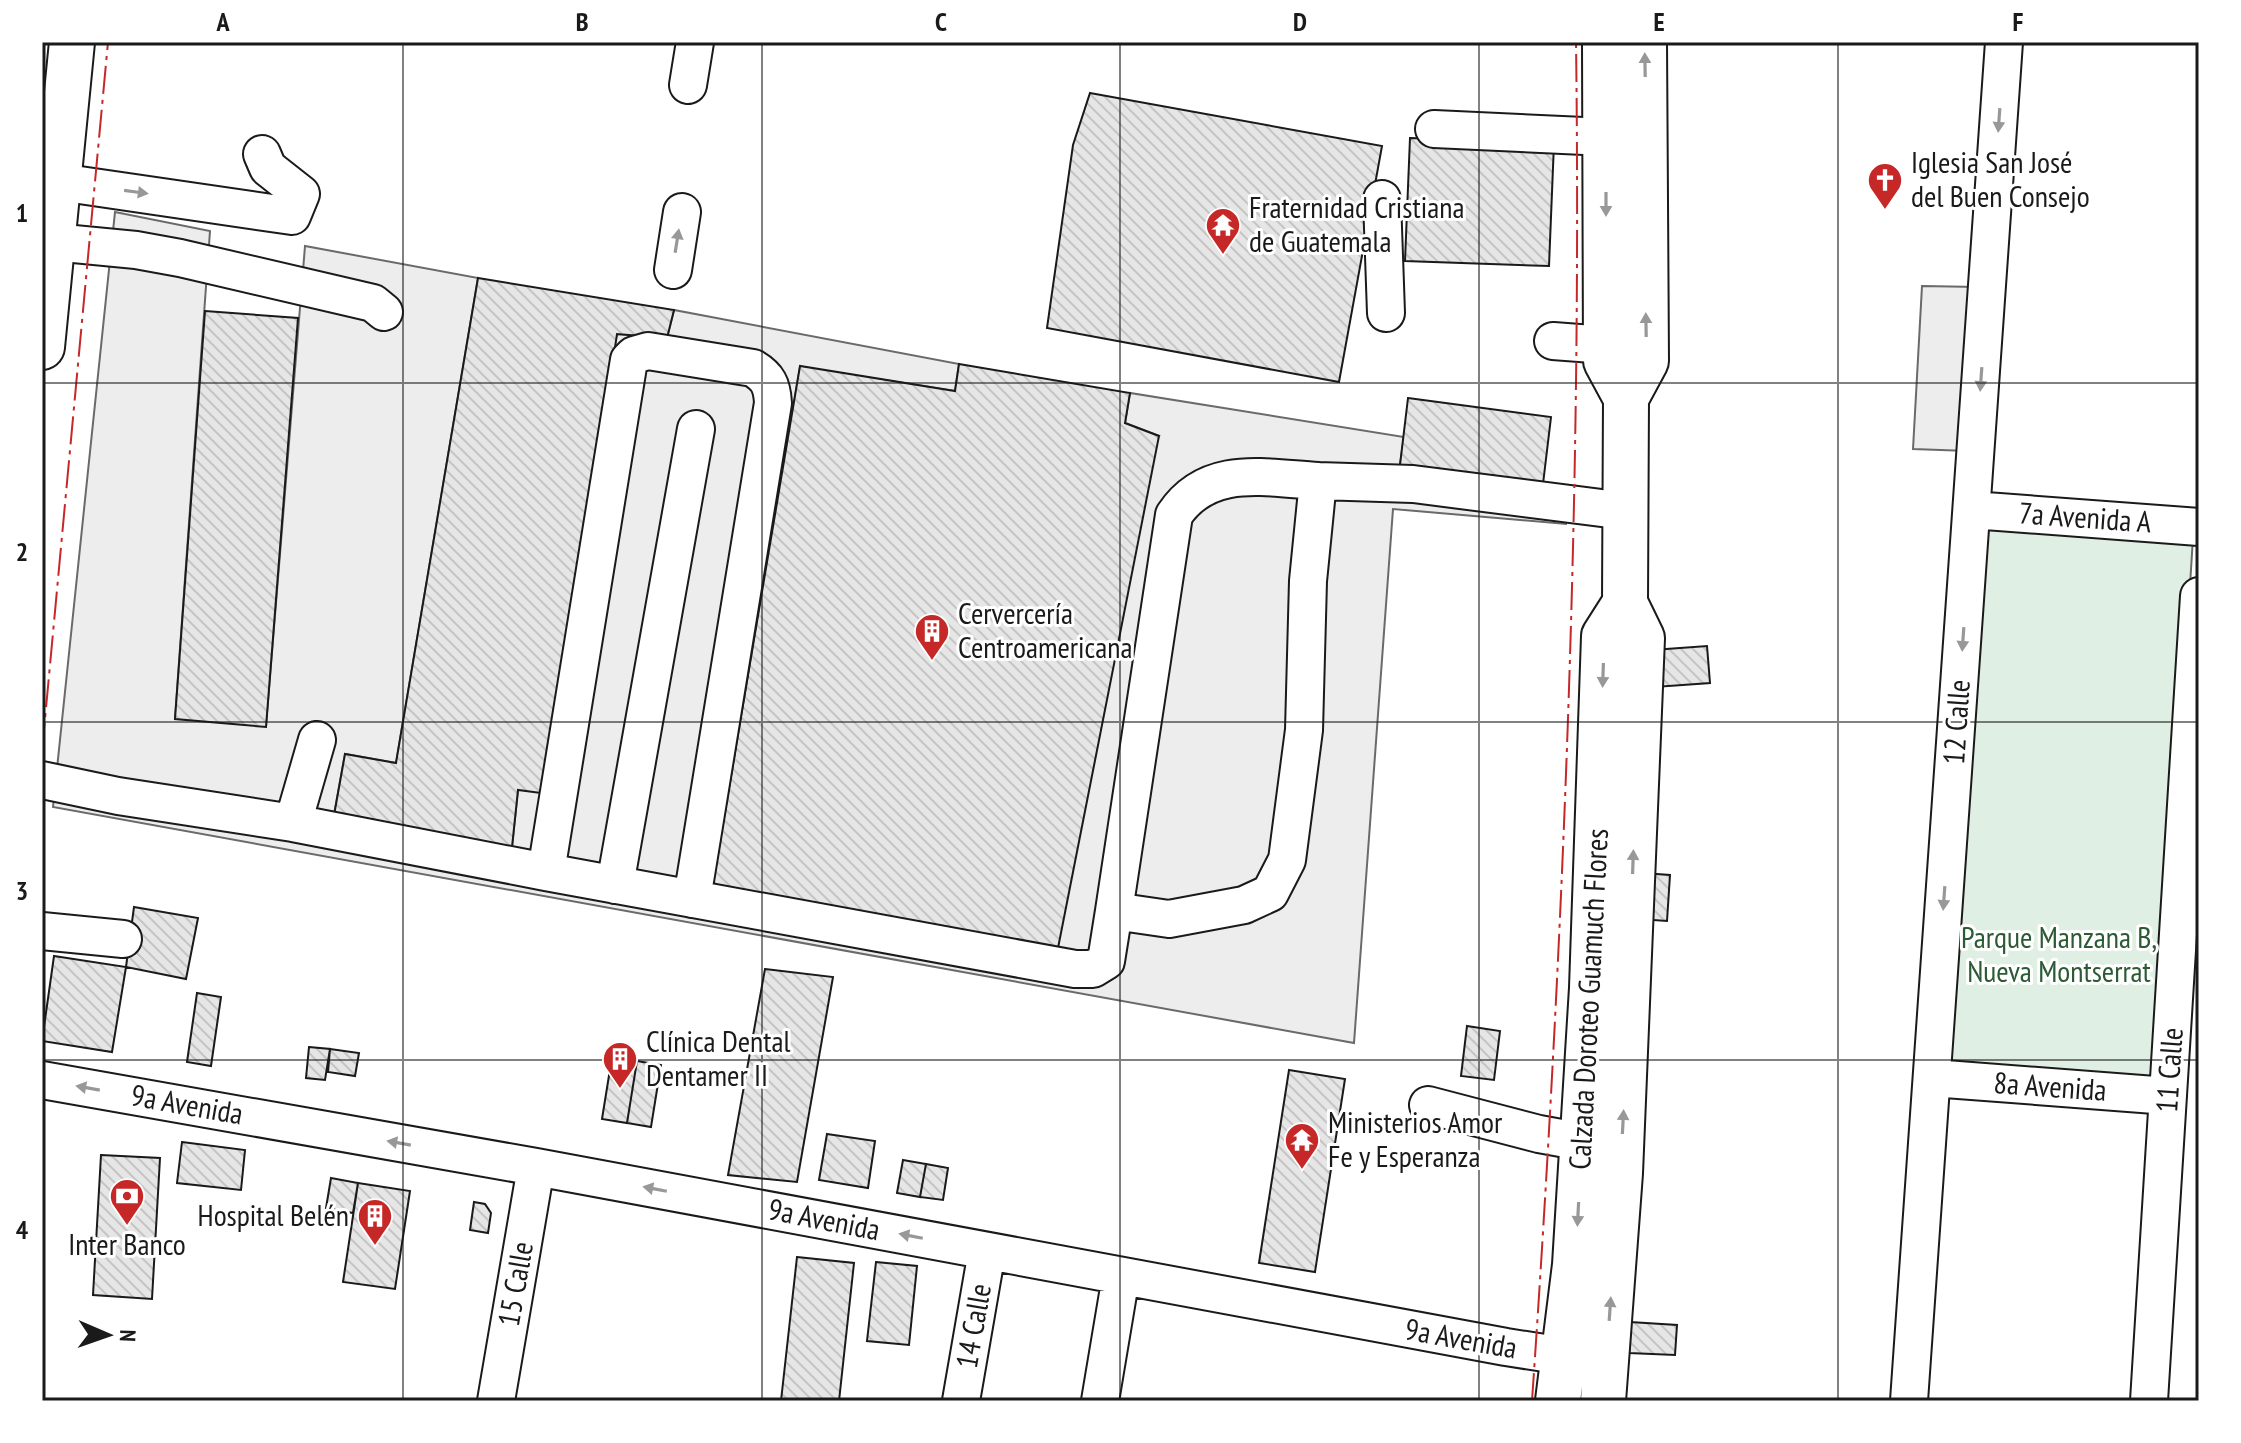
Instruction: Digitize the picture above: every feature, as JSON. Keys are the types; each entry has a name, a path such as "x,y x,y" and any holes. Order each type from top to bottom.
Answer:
{"main road":[{"path":"42,347 59,182 53,114 72,42"},
{"name":"Calzada Doroteo Guamuch Flores","path":"1605,42 1606,361 1626,398"},
{"name":"Calzada Doroteo Guamuch Flores","path":"1604,1382 1620,1173 1642,638 1625,603 1625,511 1626,398 1646,361 1644,42"},
{"name":"Calzada Doroteo Guamuch Flores","path":"1558,1401 1575,1265 1583,1142 1592,988 1604,636 1625,603"}],"street":[{"path":"688,85 695,42"},
{"name":"12 Calle","path":"1909,1401 2004,42"},
{"path":"1434,129 1606,137"},
{"path":"59,182 292,216 301,194 268,168 262,154"},
{"path":"1382,199 1386,313"},
{"path":"673,270 682,212"},
{"path":"53,242 136,250 180,258 373,303 384,312"},
{"path":"1553,341 1606,345"},
{"path":"546,872 629,360 648,351 753,368 765,375 772,387 773,403 692,899"},
{"path":"615,885 696,429"},
{"path":"42,780 118,796 293,823 1075,969 1093,969 1106,961 1174,515 1186,497 1208,485 1242,476 1413,484 1625,511"},
{"path":"1114,911 1169,919 1244,905 1270,893 1287,860 1304,730 1308,581 1318,481"},
{"name":"7a Avenida A","path":"1972,510 2199,527"},
{"name":"11 Calle","path":"2149,1401 2199,596"},
{"path":"293,823 317,740"},
{"path":"42,931 123,939"},
{"name":"8a Avenida","path":"1932,1078 2168,1096"},
{"name":"9a Avenida","path":"42,1080 536,1167 1563,1357 1604,1382"},
{"path":"1428,1105 1539,1134 1583,1142"},
{"name":"15 Calle","path":"496,1401 536,1167"},
{"name":"14 Calle","path":"961,1401 987,1251"},
{"path":"1100,1401 1121,1276"}],"green space":[{"name":"Parque Manzana B, Nueva Montserrat","path":"1982,522 2193,537 2159,1087 1942,1071"}],"shaded area":[{"name":"Cervercería Centroamericana","path":"115,212 210,231 175,718 266,726 305,246 478,278 396,763 345,754 333,820 512,847 518,790 617,334 667,338 674,310 959,364 955,391 800,367 712,888 1159,436 1125,423 1130,393 1404,437 1400,465 1570,487 1566,524 1393,509 1354,1043 53,807"},
{"name":"Iglesia San José del Buen Consejo","path":"1922,286 1978,287 1968,451 1913,449"}],"building":[{"path":"1090,93 1382,146 1339,382 1047,328 1073,145"},
{"path":"1410,138 1554,143 1549,266 1405,261"},
{"path":"478,278 674,310 667,338 617,334 548,794 518,790 512,847 333,821 345,754 396,763"},
{"path":"205,311 298,318 266,727 175,719"},
{"name":"Cervercería Centroamericana","path":"959,364 1130,393 1125,423 1159,436 1058,948 712,889 800,366 955,391"},
{"path":"1408,398 1551,417 1543,484 1400,465"},
{"path":"1707,646 1710,683 1655,687 1653,650"},
{"path":"1642,873 1670,875 1667,921 1639,919"},
{"path":"134,907 198,918 186,979 126,967"},
{"path":"54,956 126,967 112,1052 42,1041"},
{"path":"765,969 833,977 797,1182 728,1175"},
{"path":"197,993 221,997 211,1066 187,1062"},
{"path":"1467,1026 1500,1031 1494,1080 1461,1076"},
{"path":"309,1047 330,1049 325,1080 306,1078"},
{"path":"330,1049 359,1053 355,1076 328,1072"},
{"name":"Clínica Dental Dentamer II","path":"612,1057 637,1061 627,1123 602,1119"},
{"path":"637,1061 661,1065 651,1127 627,1123"},
{"name":"Ministerios Amor Fe y Esperanza","path":"1289,1070 1345,1079 1315,1272 1259,1263"},
{"path":"827,1134 875,1141 868,1188 819,1180"},
{"path":"182,1142 245,1150 241,1190 177,1183"},
{"name":"Inter Banco","path":"101,1155 160,1158 152,1299 93,1295"},
{"path":"903,1160 926,1164 920,1197 897,1193"},
{"path":"926,1164 948,1168 943,1200 920,1197"},
{"path":"331,1178 358,1183 353,1213 326,1208"},
{"name":"Hospital Belén","path":"358,1183 410,1191 395,1289 343,1282"},
{"path":"474,1202 485,1204 491,1213 488,1233 470,1230"},
{"path":"797,1257 854,1263 839,1401 781,1401"},
{"path":"876,1262 917,1266 909,1345 867,1341"},
{"path":"1630,1322 1677,1325 1675,1355 1629,1353"}],"power":[{"path":"42,751 108,42"},
{"path":"1532,1401 1553,1062 1568,722 1576,382 1576,42"}],"place":[{"name":"Iglesia San José del Buen Consejo","path":"1885,211"},
{"name":"Fraternidad Cristiana de Guatemala","path":"1223,256"},
{"name":"Cervercería Centroamericana","path":"932,662"},
{"name":"Clínica Dental Dentamer II","path":"620,1090"},
{"name":"Ministerios Amor Fe y Esperanza","path":"1302,1171"},
{"name":"Inter Banco","path":"127,1227"},
{"name":"Hospital Belén","path":"375,1247"}]}
